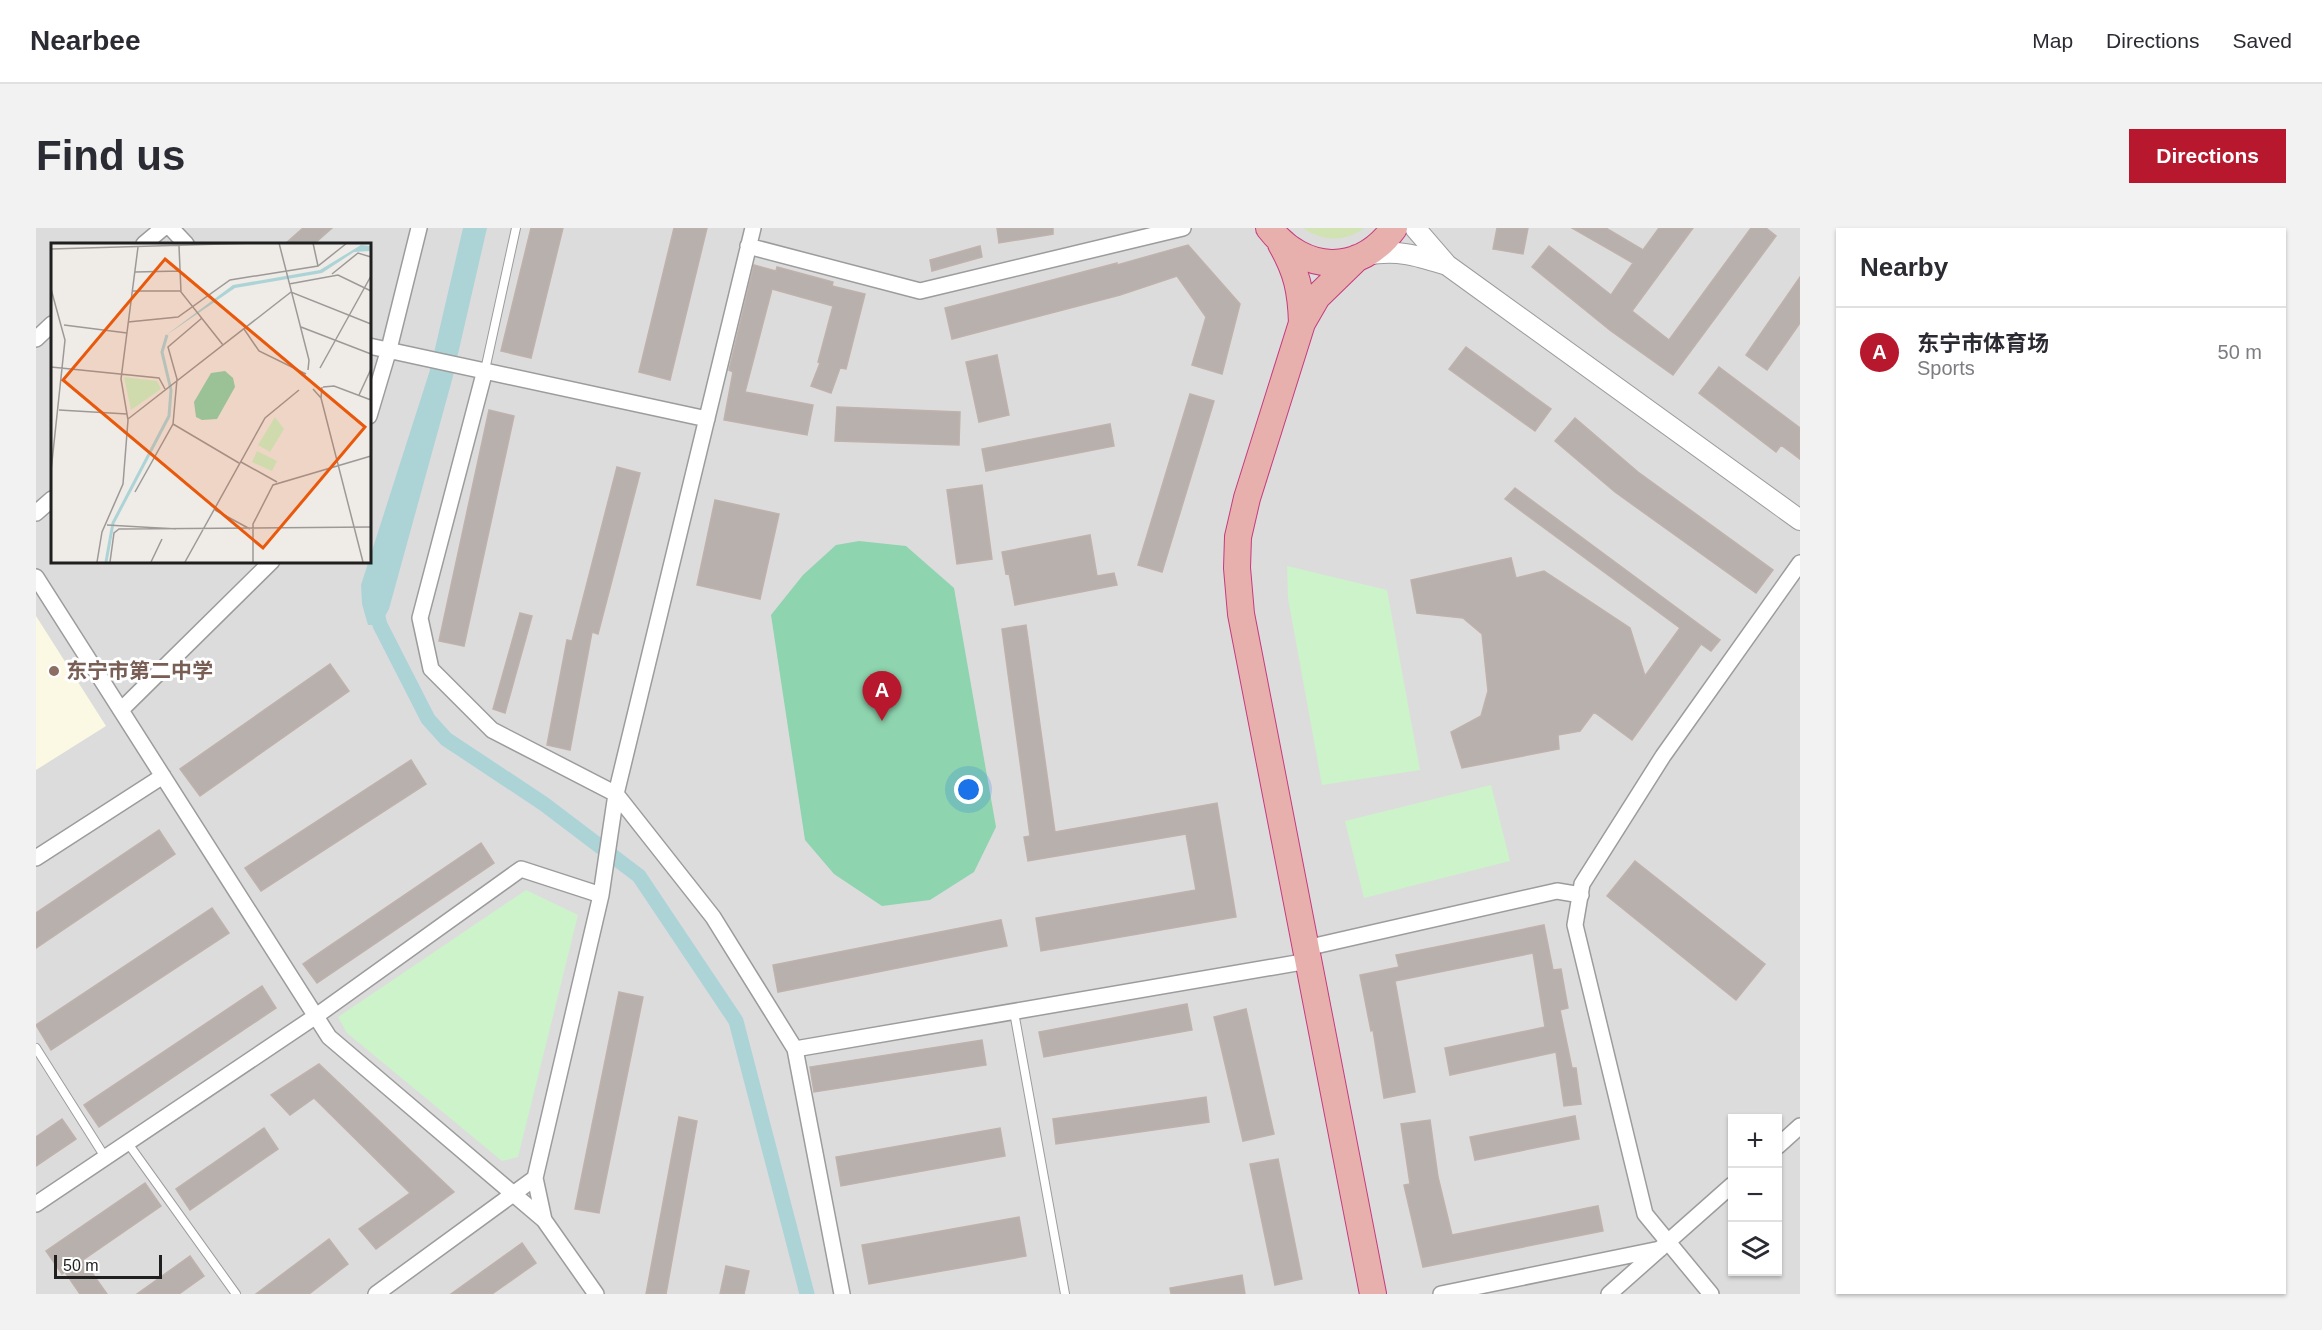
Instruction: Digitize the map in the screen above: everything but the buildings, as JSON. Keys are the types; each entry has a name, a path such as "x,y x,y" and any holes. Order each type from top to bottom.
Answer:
{"highway":[{"path":"1373,1294 1241,614 1237,568 1238,537 1247,498 1302,323 1317,297 1362,256 1385,241 1394,228"},
{"path":"1275,236 1300,256 1322,263 1345,262 1362,256"},
{"path":"1275,236 1294,267 1301,294 1302,323"}],"street":[{"path":"145,243 163,228"},
{"path":"171,228 185,243"},
{"path":"370,413 389,349 419,228"},
{"path":"544,1220 535,1178 602,891 616,794 753,228"},
{"path":"748,246 920,291 1183,228"},
{"path":"1415,228 1447,265 1800,520"},
{"path":"1362,256 1386,251 1410,253 1447,265"},
{"path":"36,339 51,325"},
{"path":"370,346 707,419"},
{"path":"485,370 420,618 431,669 492,730 616,794 713,917 795,1049 842,1294"},
{"path":"36,513 51,500"},
{"path":"120,710 271,562"},
{"path":"1711,1294 1664,1246 1645,1214 1575,925 1582,884 1663,756 1800,563"},
{"path":"36,577 329,1037 544,1220 596,1294"},
{"path":"36,858 163,776"},
{"path":"36,1204 316,1016 522,869 602,891"},
{"path":"795,1049 1014,1012 1307,955 1557,891 1581,895"},
{"path":"1782,1142 1800,1126"},
{"path":"376,1294 535,1178"},
{"path":"1609,1294 1728,1189"},
{"path":"1441,1294 1664,1246"}],"lane":[{"path":"485,370 516,228"},
{"path":"1014,1012 1065,1294"},
{"path":"36,1048 105,1157"},
{"path":"127,1142 236,1294"}],"shaded area":[{"path":"36,228 1800,228 1800,1294 36,1294"},
{"name":"东宁市第二中学","path":"36,616 106,726 36,770"}],"green space":[{"path":"1303,228 1364,228 1349,236 1325,238"},
{"path":"859,541 906,546 954,588 996,827 974,872 930,900 882,906 834,874 805,840 771,615 803,575 836,545"},
{"path":"1287,566 1387,590 1420,770 1322,785 1288,598"},
{"path":"1491,785 1510,861 1364,898 1345,821"},
{"path":"526,890 578,915 518,1157 502,1161 347,1033 338,1017"}],"water":[{"path":"463,228 487,228 452,380 389,609 380,625 368,625 362,604 361,585 430,370"}],"waterway":[{"path":"375,605 380,625 428,719 446,739 544,804 639,876 736,1021 807,1294"}],"place":[{"name":"东宁市第二中学","path":"54,671"},
{"name":"东宁市体育场","path":"882,721"}]}
